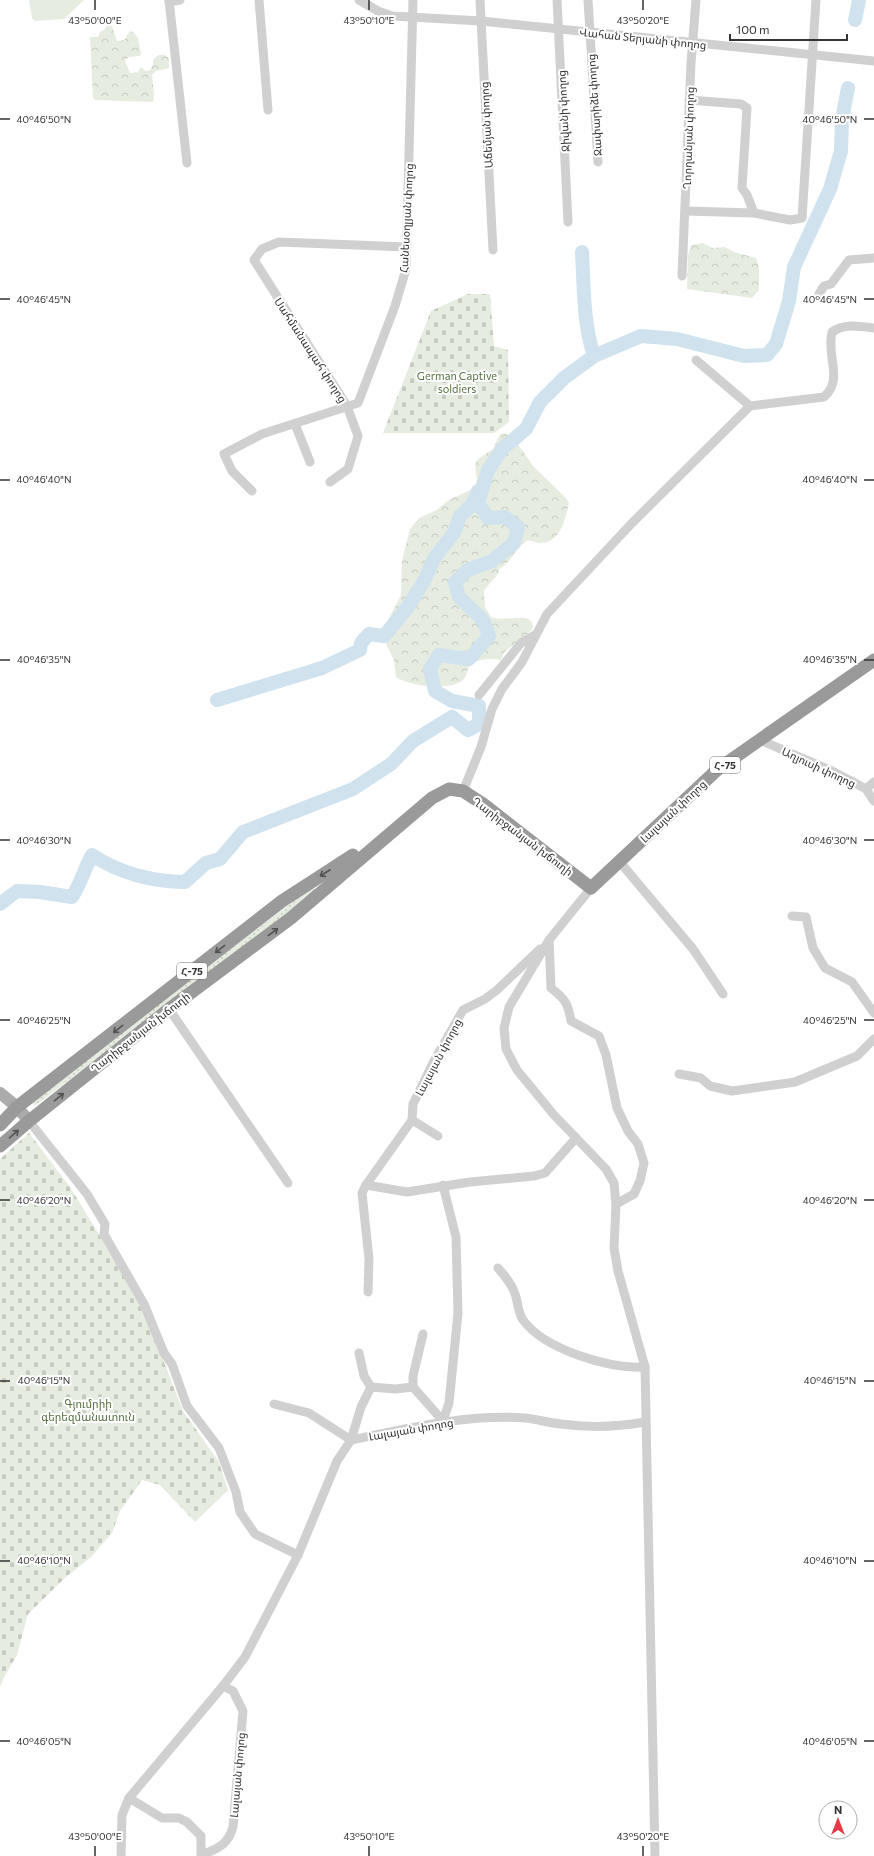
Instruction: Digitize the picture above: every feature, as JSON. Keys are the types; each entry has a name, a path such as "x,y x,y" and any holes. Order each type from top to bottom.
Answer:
{"highway":[{"name":"Լալայան փողոց","path":"591,888 618,861 718,769 874,660"},
{"name":"Ղարիբջանյան խճուղի","path":"0,1146 168,1009 291,918 393,829 432,798 449,789 463,791 483,804 591,888"},
{"name":"Ղարիբջանյան խճուղի","path":"0,1125 17,1107 282,901 393,829"}],"main road":[{"path":"0,1093 17,1107 29,1121"}],"street":[{"path":"180,0 169,1 187,163"},
{"path":"260,0 268,110"},
{"name":"Վահան Տերյանի փողոց","path":"359,0 378,12 392,16 481,21 812,56 874,61"},
{"name":"Հանեսօղլյան փողոց","path":"252,491 232,471 224,454 262,434 358,403 377,357 406,269 413,0"},
{"name":"Աճեմյան փողոց","path":"480,0 493,250"},
{"name":"Ջիվանի փողոց","path":"557,0 568,222"},
{"name":"Ջափարիձե փողոց","path":"588,0 598,162"},
{"name":"Ղորղանյան փողոց","path":"682,276 689,100 696,0"},
{"path":"685,211 754,213 790,220 802,218 816,0"},
{"path":"689,100 740,104 747,108 742,188 747,195 754,213"},
{"name":"Սահմանապահ փողոց","path":"330,482 348,469 358,436 347,406 254,260 262,249 279,242 407,247"},
{"path":"819,294 824,286 831,284 849,260 874,258"},
{"path":"463,791 481,747 492,709 502,689 522,662 547,614 632,524 750,406 824,397 832,391 835,374 829,343 832,332 838,328 850,325 874,328"},
{"path":"696,360 750,406"},
{"path":"295,424 310,462"},
{"path":"479,695 521,644 535,635"},
{"name":"Աղյուսի փողոց","path":"760,740 832,771 866,789 874,801"},
{"path":"866,789 874,782"},
{"path":"618,861 693,949 723,994"},
{"name":"Լալայան փողոց","path":"368,1292 369,1259 362,1193 366,1185 412,1120 413,1104 434,1061 463,1010 485,999 497,990 549,940 591,888"},
{"path":"792,916 806,917 813,948 825,968 852,982 874,1013"},
{"path":"549,940 551,988 562,997 569,1006 572,1021 599,1036 606,1055 617,1108 628,1131 638,1144 644,1163 640,1181 634,1194 616,1204"},
{"name":"Լալայան փողոց","path":"351,1440 443,1421 489,1418 526,1418 561,1424 602,1428 645,1422 645,1367 618,1271 614,1248 616,1204 614,1183 606,1168 554,1115 517,1070 506,1049 504,1028 508,1007 549,940"},
{"path":"168,1009 288,1183"},
{"path":"679,1074 701,1078 710,1086 732,1091 795,1082 857,1056 874,1038"},
{"path":"412,1120 438,1136"},
{"path":"29,1121 79,1182 105,1224 104,1234 144,1304 164,1353 172,1364 187,1406 222,1454 236,1492 240,1512 255,1534 298,1555"},
{"path":"366,1185 407,1192 443,1185 534,1176 545,1173 576,1138"},
{"path":"443,1185 456,1237 458,1313 449,1403 443,1421"},
{"path":"498,1268 515,1293 522,1319 536,1335 554,1346 586,1357 628,1368 645,1367"},
{"path":"423,1334 413,1376 413,1387 443,1421"},
{"path":"359,1353 364,1376 371,1387"},
{"path":"371,1387 395,1389 413,1387"},
{"path":"121,1856 122,1815 128,1798 223,1686 245,1657 298,1555 337,1461 351,1440 361,1407 371,1387"},
{"path":"274,1404 309,1413 351,1440"},
{"path":"645,1422 655,1856"},
{"name":"Լալայան փողոց","path":"128,1798 162,1818 179,1818 187,1822 201,1836 201,1856 219,1848 230,1839 233,1827 243,1711 233,1691 223,1686"}],"green space":[{"path":"29,0 84,0 64,19 35,21 32,18"},
{"path":"108,24 112,26 117,41 124,40 130,31 133,32 138,38 141,54 140,56 129,57 125,61 130,73 138,72 141,67 145,71 150,70 153,65 153,60 159,55 165,55 169,58 169,68 156,71 152,75 154,94 153,102 95,100 93,98 90,37 98,37 100,32 104,30"},
{"path":"702,243 713,248 725,247 734,252 756,258 759,268 759,290 752,298 687,289 688,255 691,245"},
{"name":"German Captive soldiers","path":"468,294 490,294 494,346 508,350 509,422 494,433 383,433 431,311"},
{"path":"506,433 523,451 533,466 566,498 569,503 564,523 557,535 547,542 540,543 529,540 525,542 518,548 507,563 499,569 498,574 484,590 485,607 491,617 504,619 525,618 530,620 532,630 507,650 503,654 501,660 484,659 472,664 469,667 464,679 456,684 438,687 419,685 402,680 396,677 394,660 384,636 387,622 401,595 402,561 410,529 419,518 437,510 450,499 475,487 477,481 475,464 478,459 493,449 500,434"},
{"path":"312,887 315,890 313,893 35,1106 31,1102"},
{"name":"Գյումրիի գերեզմանատուն","path":"29,1133 70,1187 142,1305 183,1411 219,1462 228,1490 195,1522 160,1485 142,1480 120,1511 112,1533 91,1557 66,1577 28,1614 17,1655 0,1687 0,1159"}],"waterway":[{"path":"855,20 859,0"},
{"path":"0,904 17,891 40,892 72,897 92,855 113,867 137,875 173,882 185,882 206,863 220,859 243,832 353,789 391,764 413,741 452,717 468,730 479,724 479,706 452,701 435,691 430,669 439,655 469,659 489,636 483,620 459,597 455,582 468,570 492,561 514,543 518,527 505,517 488,518 478,503 488,470 503,448 526,429 540,402 564,378 594,356 641,336 677,339 744,356 767,355 776,344 789,301 794,267 830,189 841,151 842,119 848,88"},
{"path":"582,252 586,318 590,343 594,356"},
{"path":"217,700 322,668 360,650 361,643 369,634 384,636 407,608 424,581 435,557 454,533 460,516 471,506 478,491"}]}
